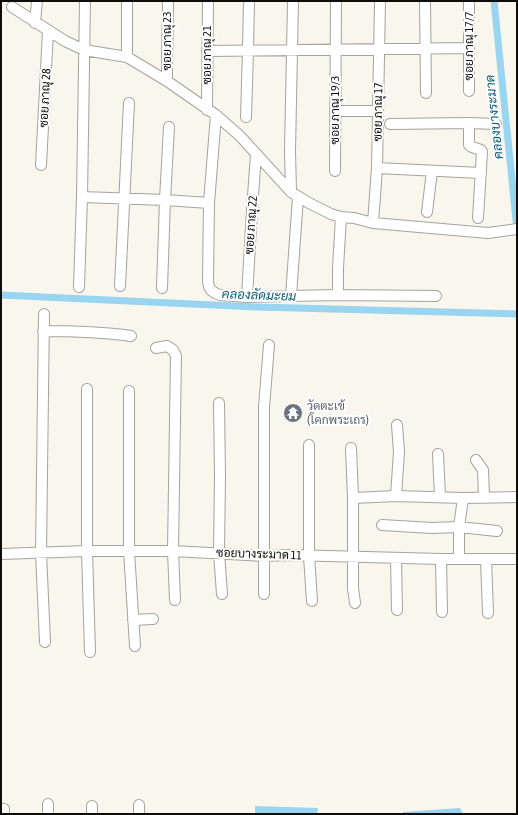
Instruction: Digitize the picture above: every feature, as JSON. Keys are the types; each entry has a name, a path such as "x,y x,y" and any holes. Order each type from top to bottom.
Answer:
{"street":[{"path":"35,22 37,1"},
{"path":"79,286 85,1"},
{"path":"127,1 127,57"},
{"name":"ซอย ภาณุ 23","path":"167,81 168,1"},
{"name":"ซอย ภาณุ 21","path":"208,1 207,51 212,112 208,282 211,290 220,295 247,297"},
{"path":"246,117 249,1"},
{"path":"291,296 294,194 290,151 292,1"},
{"name":"ซอย ภาณุ 19/3","path":"335,171 336,1"},
{"name":"ซอย ภาณุ 17","path":"373,224 377,168 380,1"},
{"path":"425,1 426,93"},
{"name":"ซอย ภาณุ 17/7","path":"469,91 470,1"},
{"path":"12,7 65,41 84,50 127,57 167,81 212,112 240,136 294,194 331,214 341,217 354,218 373,224 488,233 517,229"},
{"name":"ซอย ภาณุ 28","path":"41,165 48,31"},
{"path":"207,51 470,48"},
{"path":"120,286 129,103"},
{"path":"335,111 378,111"},
{"path":"469,123 470,145 481,150 482,152 478,218"},
{"path":"390,124 496,124"},
{"path":"162,288 169,126"},
{"name":"ซอย ภาณุ 22","path":"247,297 256,154"},
{"path":"377,168 481,173"},
{"path":"427,212 432,171"},
{"path":"82,196 209,203"},
{"path":"338,295 341,217"},
{"path":"247,297 338,295 436,296"},
{"path":"44,314 41,553 45,642"},
{"path":"43,331 77,331 131,336"},
{"path":"264,594 264,407 269,344"},
{"path":"156,348 167,346 173,350 176,356 173,551 175,600"},
{"path":"87,389 87,551 90,652"},
{"path":"129,390 129,551 135,646"},
{"path":"219,403 219,553 222,594"},
{"path":"396,496 399,452 397,425"},
{"path":"309,445 309,556 312,601"},
{"path":"351,448 353,498 353,588 355,603"},
{"path":"438,454 440,497"},
{"path":"476,460 483,470 484,497"},
{"path":"353,498 396,496 463,498 517,497"},
{"path":"459,559 459,527 463,498"},
{"path":"382,525 432,528 459,527 496,531"},
{"name":"ซอยบางระมาด 11","path":"1,554 87,551 173,551 264,556 517,559"},
{"path":"396,558 397,610"},
{"path":"442,559 442,612"},
{"path":"486,559 488,613"},
{"path":"133,620 153,619"}],"water":[{"path":"255,806 318,808 317,814 255,814"},
{"path":"460,808 463,814 403,814 403,812"}],"waterway":[{"name":"คลองบางระมาด","path":"494,1 517,230"},
{"name":"คลองลัดมะยม","path":"1,295 257,307 517,314"}],"place":[{"name":"วัดตะเข้ (โคกพระเถร)","path":"293,413"}]}
